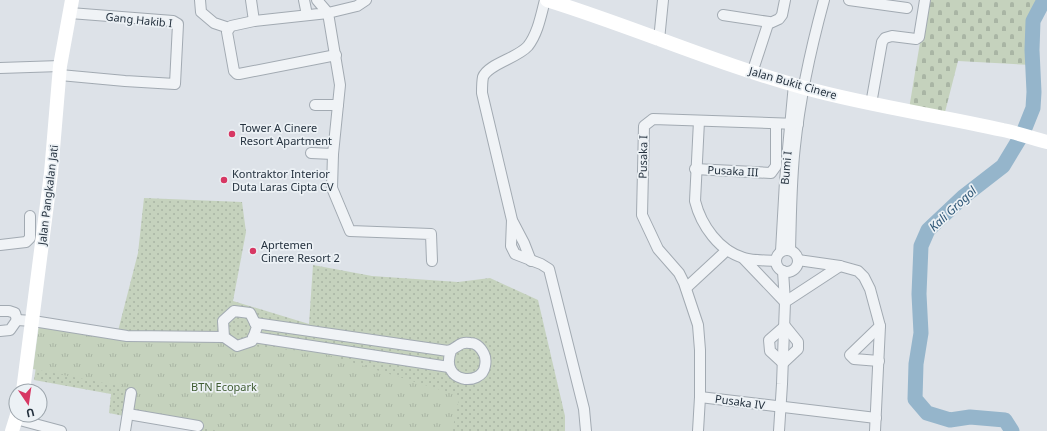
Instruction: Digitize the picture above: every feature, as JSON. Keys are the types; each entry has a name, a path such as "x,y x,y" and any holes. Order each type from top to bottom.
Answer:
{"main road":[{"name":"Jalan Bukit Cinere","path":"546,0 581,5 659,40 752,72 799,86 871,104 1003,130 1047,142"},
{"name":"Jalan Pangkalan Jati","path":"24,383 51,173 60,71 71,7"}],"street":[{"path":"200,0 201,12 214,23 229,28 254,21 328,12 357,6 366,0"},
{"path":"251,0 254,21"},
{"path":"304,0 307,15"},
{"path":"316,0 328,12 336,55 340,85 333,154 332,188 350,231 431,234 432,261"},
{"path":"546,0 536,33 528,46 491,68 484,76 482,93 512,220 511,246 515,254 541,264 549,270 584,409 586,431"},
{"path":"659,40 663,0"},
{"path":"723,15 769,22 779,19 782,15 785,0"},
{"name":"Bumi I","path":"786,251 795,147 794,124 799,86 824,0"},
{"path":"849,0 907,8"},
{"path":"871,104 884,38 892,36 916,39 919,37 925,0"},
{"name":"Gang Hakib I","path":"60,71 125,81 175,84 178,24 173,21 71,7"},
{"path":"752,72 769,22"},
{"path":"229,28 227,32 234,71 237,74 336,55"},
{"path":"0,68 60,71"},
{"path":"315,105 338,105"},
{"name":"Pusaka I","path":"685,286 679,272 658,250 642,215 644,126 653,119 794,124"},
{"path":"699,121 694,201 697,211 705,226 724,248 743,258 785,302"},
{"name":"Pusaka III","path":"695,169 770,173 776,166 776,124"},
{"path":"311,153 333,154"},
{"path":"0,245 26,242 30,238 30,216"},
{"path":"698,431 700,350 698,325 685,286 724,248"},
{"path":"779,431 785,302 783,271 777,265 776,257 786,251 796,254 798,265 792,271 783,271"},
{"path":"743,258 776,261"},
{"path":"798,260 840,266 858,271 864,277 870,289 880,326 875,431"},
{"path":"785,302 840,266"},
{"path":"0,311 15,313 17,320"},
{"path":"17,320 33,321 128,336 224,337 237,346 252,341 257,327 250,313 234,311 223,321 224,337"},
{"path":"0,331 10,330 17,320"},
{"path":"255,323 440,350 451,350 460,344 471,342 481,348 486,358 484,369 477,377 466,380 456,376 449,367 448,359 451,350"},
{"path":"783,363 798,349 798,342 785,326"},
{"path":"783,363 770,351 769,340 785,326"},
{"path":"879,361 854,359 850,355 880,326"},
{"path":"288,342 290,328"},
{"path":"253,337 449,367"},
{"path":"126,431 131,393"},
{"name":"Pusaka IV","path":"700,396 876,418"},
{"path":"128,414 167,426 198,426"},
{"path":"20,423 61,431"}],"green space":[{"path":"927,0 1044,0 1033,21 1032,65 958,61 944,116 909,109"},
{"path":"144,198 242,202 246,232 233,301 309,324 313,265 372,276 458,282 490,278 538,300 565,416 565,431 198,431 109,413 111,394 34,380 43,321 118,331 138,253"},
{"name":"BTN Ecopark","path":"39,325 322,353 460,396 452,431 217,431 136,408 134,389 33,369"}],"waterway":[{"name":"Kali Grogol","path":"1012,431 1005,420 970,417 950,420 927,413 915,399 916,364 921,333 919,294 921,246 928,230 963,197 1003,166 1023,133 1033,108 1033,21 1044,0"}],"place":[{"name":"Tower A Cinere Resort Apartment","path":"232,134"},
{"name":"Kontraktor Interior Duta Laras Cipta CV","path":"224,180"},
{"name":"Aprtemen Cinere Resort 2","path":"253,251"}]}
